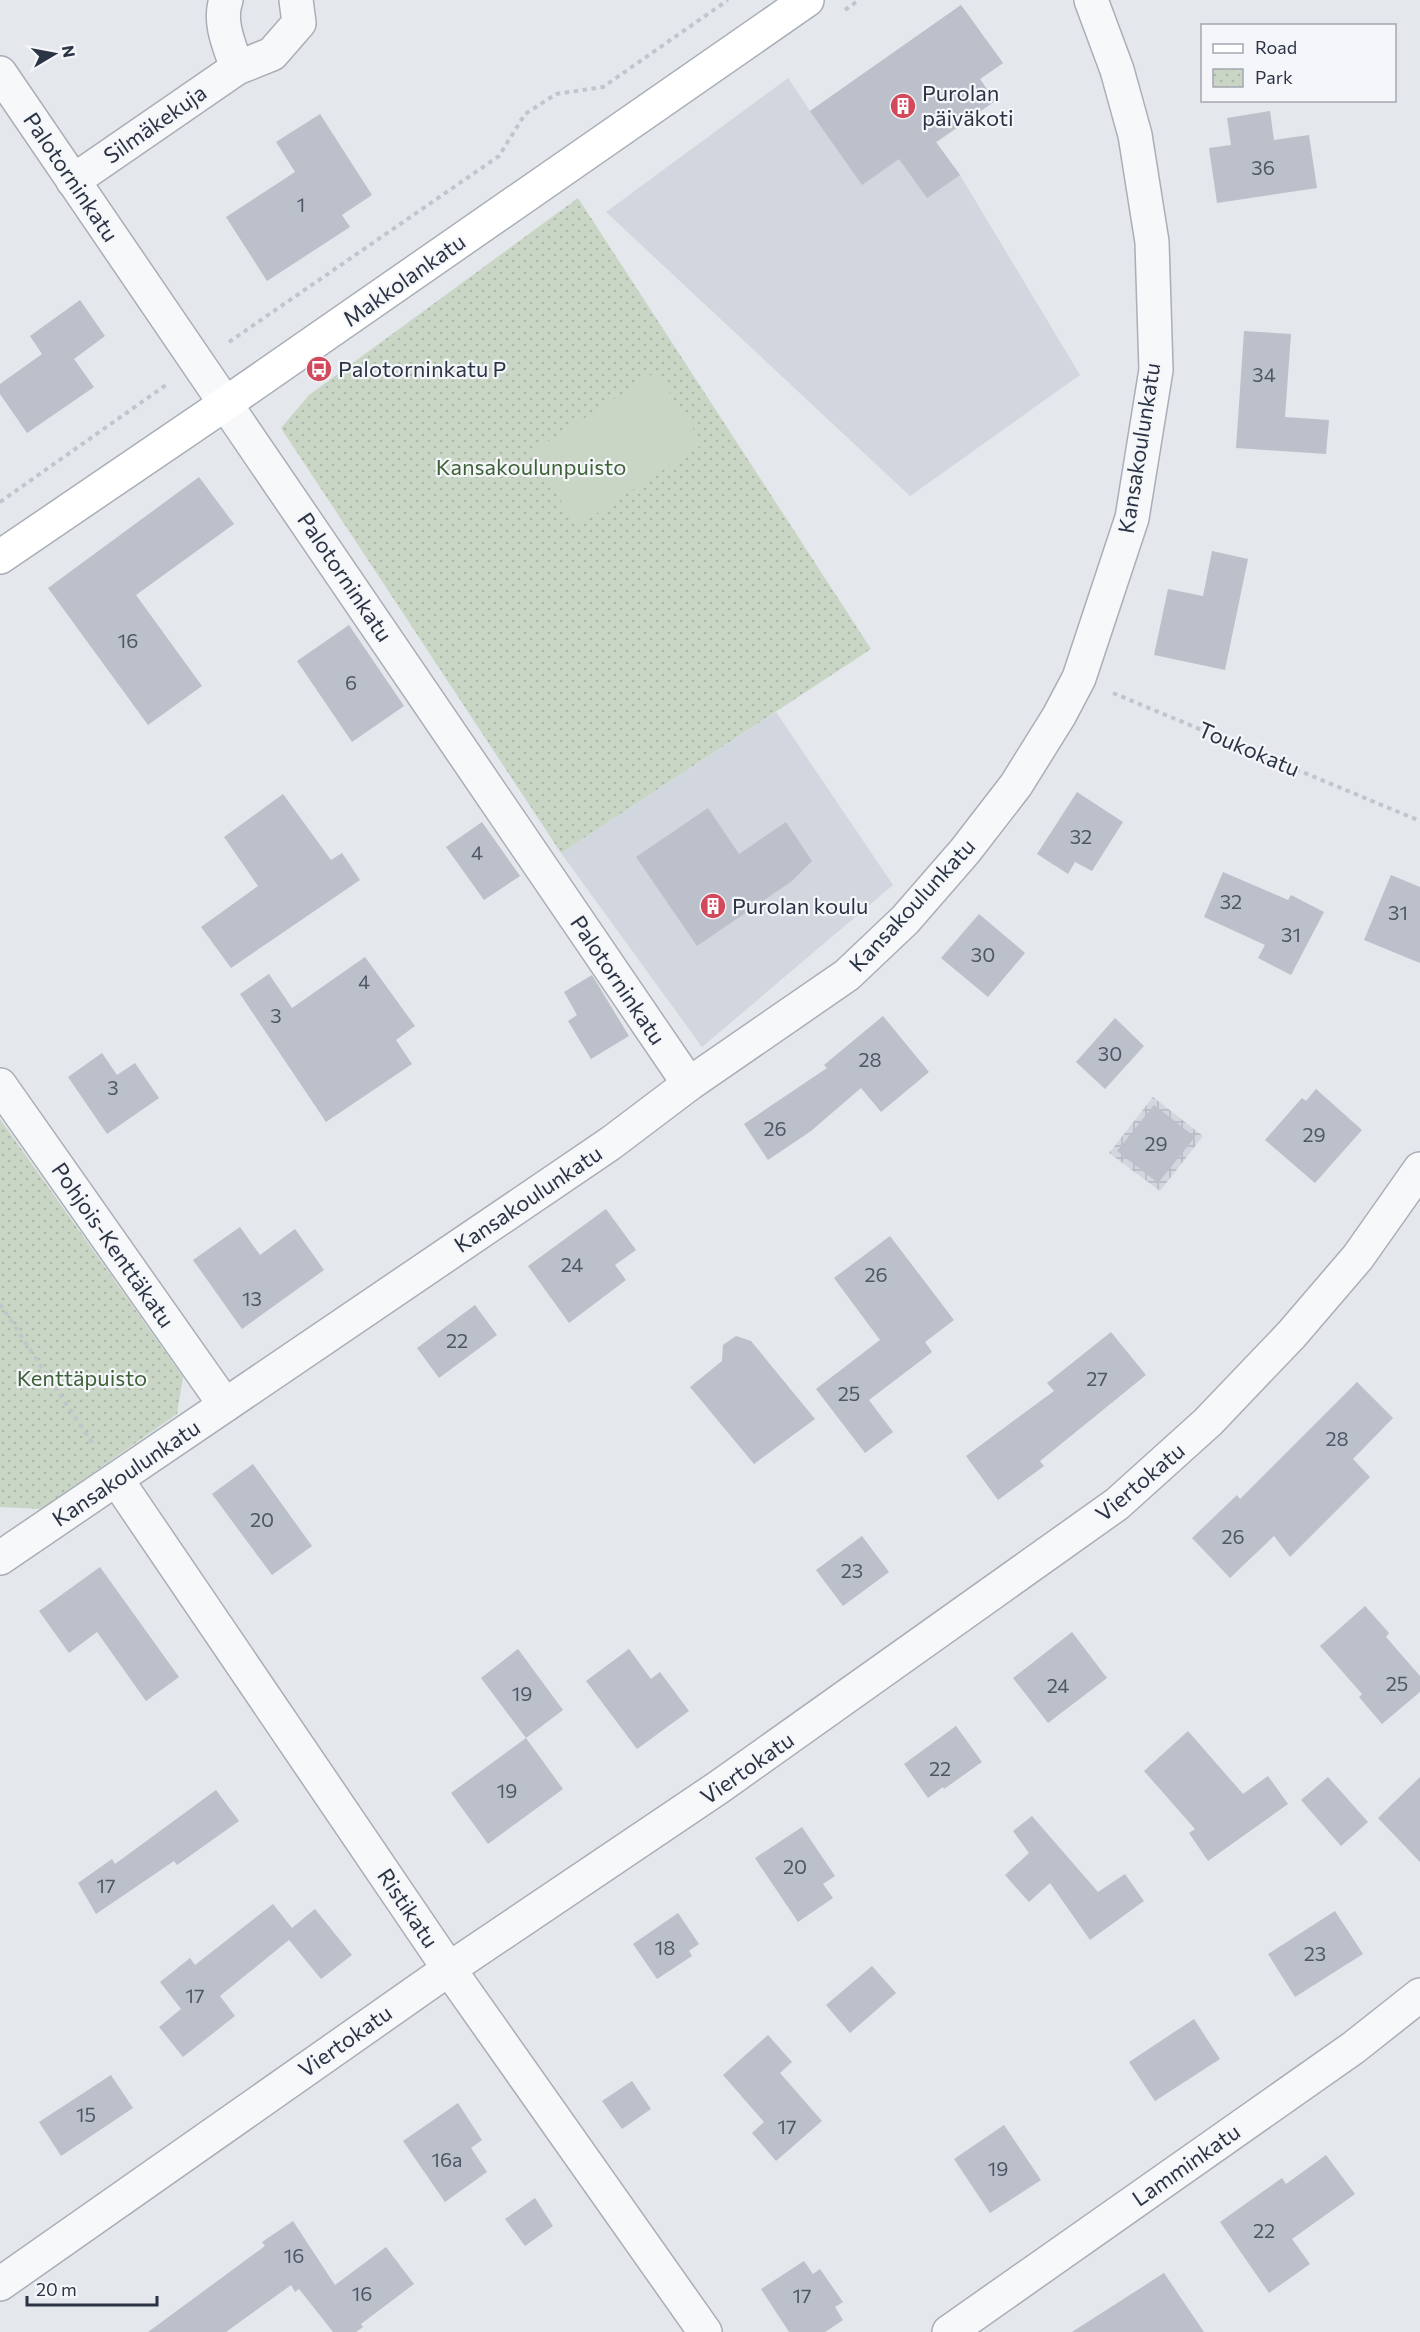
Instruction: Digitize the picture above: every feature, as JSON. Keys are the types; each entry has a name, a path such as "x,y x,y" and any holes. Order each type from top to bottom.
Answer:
{"street":[{"path":"226,0 225,34 237,68"},
{"name":"Silmäkekuja","path":"74,180 237,68 272,54 299,23 296,0"},
{"name":"Makkolankatu","path":"0,556 225,404 807,0"},
{"name":"Kansakoulunkatu","path":"0,1558 611,1143 689,1084 847,975 905,920 966,851 1016,784 1059,716 1079,678 1132,518 1155,370 1152,242 1135,135 1117,70 1091,0"},
{"name":"Palotorninkatu","path":"0,73 225,404 242,424 689,1084"},
{"name":"Pohjois-Kenttäkatu","path":"0,1085 225,1405"},
{"name":"Viertokatu","path":"0,2284 449,1969 719,1788 1117,1504 1208,1422 1292,1334 1358,1257 1420,1168"},
{"name":"Ristikatu","path":"117,1480 449,1969 705,2332"},
{"name":"Lamminkatu","path":"949,2332 1353,2048 1420,1995"}],"path":[{"path":"0,502 499,156 525,114 556,94 603,87 728,0"},
{"name":"Toukokatu","path":"1079,678 1420,821"},
{"path":"0,1304 117,1480"}],"shaded area":[{"path":"961,5 1003,63 980,79 995,101 936,143 960,175 1080,375 910,496 606,212 788,78 810,111"},
{"path":"776,712 893,885 702,1047 561,853"},
{"path":"1153,1097 1203,1136 1160,1191 1109,1153"}],"green space":[{"name":"Kansakoulunpuisto","path":"578,198 871,649 561,853 281,428 309,395"},
{"path":"656,372 703,444 577,526 530,453"},
{"name":"Kenttäpuisto","path":"0,1119 183,1377 177,1414 41,1509 0,1507"}],"building":[{"name":"Purolan päiväkoti","path":"961,5 1003,63 980,79 995,101 936,142 960,175 927,198 899,159 862,185 810,111"},
{"path":"1270,111 1274,140 1309,135 1317,188 1217,203 1209,148 1231,145 1227,118"},
{"path":"320,114 372,195 342,215 350,227 267,281 226,217 295,172 276,142"},
{"path":"80,300 105,336 74,359 94,387 27,433 0,394 0,384 42,354 30,336"},
{"path":"1244,331 1291,334 1285,417 1329,420 1326,454 1236,448"},
{"path":"199,477 234,524 136,595 202,686 148,725 48,588"},
{"path":"1212,551 1248,559 1225,670 1154,655 1168,589 1203,596"},
{"path":"349,625 404,706 352,742 297,661"},
{"path":"1077,792 1123,822 1092,871 1075,862 1068,874 1037,854"},
{"path":"283,794 331,860 342,853 360,880 231,968 201,927 258,886 224,837"},
{"name":"Purolan koulu","path":"708,808 739,854 786,822 812,861 792,881 697,946 636,857"},
{"path":"482,822 520,876 484,900 446,847"},
{"path":"1223,872 1288,900 1291,895 1324,912 1291,975 1258,958 1265,945 1204,917"},
{"path":"1391,875 1420,887 1420,963 1364,940"},
{"path":"979,914 1025,953 988,997 941,958"},
{"path":"365,957 415,1026 396,1040 412,1064 326,1122 240,994 269,974 292,1008"},
{"path":"592,975 629,1036 591,1059 568,1021 577,1015 564,992"},
{"path":"883,1016 929,1072 881,1112 861,1088 811,1131 768,1160 744,1124 827,1068 824,1065"},
{"path":"1115,1018 1144,1046 1105,1089 1076,1062"},
{"path":"102,1053 117,1075 135,1063 159,1098 107,1134 68,1077"},
{"path":"1316,1089 1362,1130 1315,1183 1265,1140 1302,1098 1306,1101"},
{"path":"1154,1105 1195,1137 1158,1183 1117,1151"},
{"path":"606,1209 636,1250 615,1265 626,1280 569,1323 528,1266"},
{"path":"240,1227 260,1255 295,1229 324,1270 242,1329 193,1260"},
{"path":"890,1236 954,1320 925,1342 932,1352 869,1400 893,1432 865,1453 816,1389 880,1340 834,1278"},
{"path":"475,1305 497,1335 439,1378 417,1348"},
{"path":"1111,1332 1146,1375 1040,1461 1044,1466 998,1500 966,1456 1054,1391 1047,1383"},
{"path":"736,1336 751,1341 815,1419 754,1464 690,1387 722,1361 723,1345"},
{"path":"1357,1382 1393,1418 1353,1459 1370,1477 1290,1557 1274,1536 1230,1578 1192,1538 1237,1495 1240,1499"},
{"path":"253,1464 312,1546 272,1575 212,1494"},
{"path":"862,1536 889,1572 843,1606 816,1570"},
{"path":"100,1567 179,1677 146,1701 97,1632 69,1653 39,1611"},
{"path":"1365,1606 1389,1633 1386,1637 1420,1676 1420,1692 1382,1724 1359,1697 1362,1694 1320,1646"},
{"path":"1072,1632 1107,1678 1048,1723 1013,1678"},
{"path":"518,1649 563,1710 526,1738 481,1678"},
{"path":"629,1649 651,1679 660,1672 689,1711 637,1749 586,1681"},
{"path":"956,1726 982,1762 928,1798 904,1764"},
{"path":"1188,1731 1243,1794 1268,1776 1288,1804 1208,1861 1189,1833 1195,1829 1144,1771"},
{"path":"526,1738 563,1789 488,1844 451,1793"},
{"path":"1328,1777 1368,1822 1341,1846 1301,1800"},
{"path":"1420,1777 1420,1862 1378,1818"},
{"path":"216,1790 239,1821 177,1865 174,1861 96,1914 78,1883 112,1859 115,1864"},
{"path":"1032,1816 1098,1892 1125,1874 1144,1901 1090,1940 1050,1883 1029,1902 1005,1875 1029,1853 1013,1831"},
{"path":"802,1827 835,1876 823,1884 833,1898 798,1922 755,1858"},
{"path":"273,1904 292,1928 315,1909 352,1955 321,1979 289,1940 220,1996 235,2016 183,2057 159,2027 181,2009 160,1982 190,1958 195,1965"},
{"path":"1335,1911 1363,1954 1295,1997 1268,1954"},
{"path":"678,1913 699,1944 689,1951 692,1956 657,1979 633,1944"},
{"path":"872,1966 896,1993 850,2033 826,2005"},
{"path":"1194,2019 1220,2059 1155,2101 1129,2062"},
{"path":"768,2035 792,2062 780,2073 822,2121 776,2161 752,2133 764,2122 723,2075"},
{"path":"111,2075 133,2108 61,2156 39,2122"},
{"path":"632,2081 651,2109 622,2129 602,2101"},
{"path":"458,2103 482,2140 471,2148 487,2172 445,2202 403,2141"},
{"path":"1004,2125 1041,2180 990,2213 954,2159"},
{"path":"1326,2155 1355,2194 1292,2239 1310,2264 1269,2293 1220,2222 1282,2178 1286,2184"},
{"path":"535,2198 553,2226 525,2246 505,2219"},
{"path":"293,2221 335,2285 386,2247 414,2284 361,2324 363,2327 356,2332 333,2332 299,2289 295,2292 291,2285 226,2332 148,2332 265,2246 262,2242"},
{"path":"804,2261 813,2274 820,2269 843,2302 835,2307 843,2320 825,2332 789,2332 761,2289"},
{"path":"1164,2273 1204,2332 1072,2332"}],"place":[{"name":"Purolan päiväkoti","path":"903,106"},
{"name":"Palotorninkatu P","path":"319,369"},
{"name":"Purolan koulu","path":"713,906"}]}
